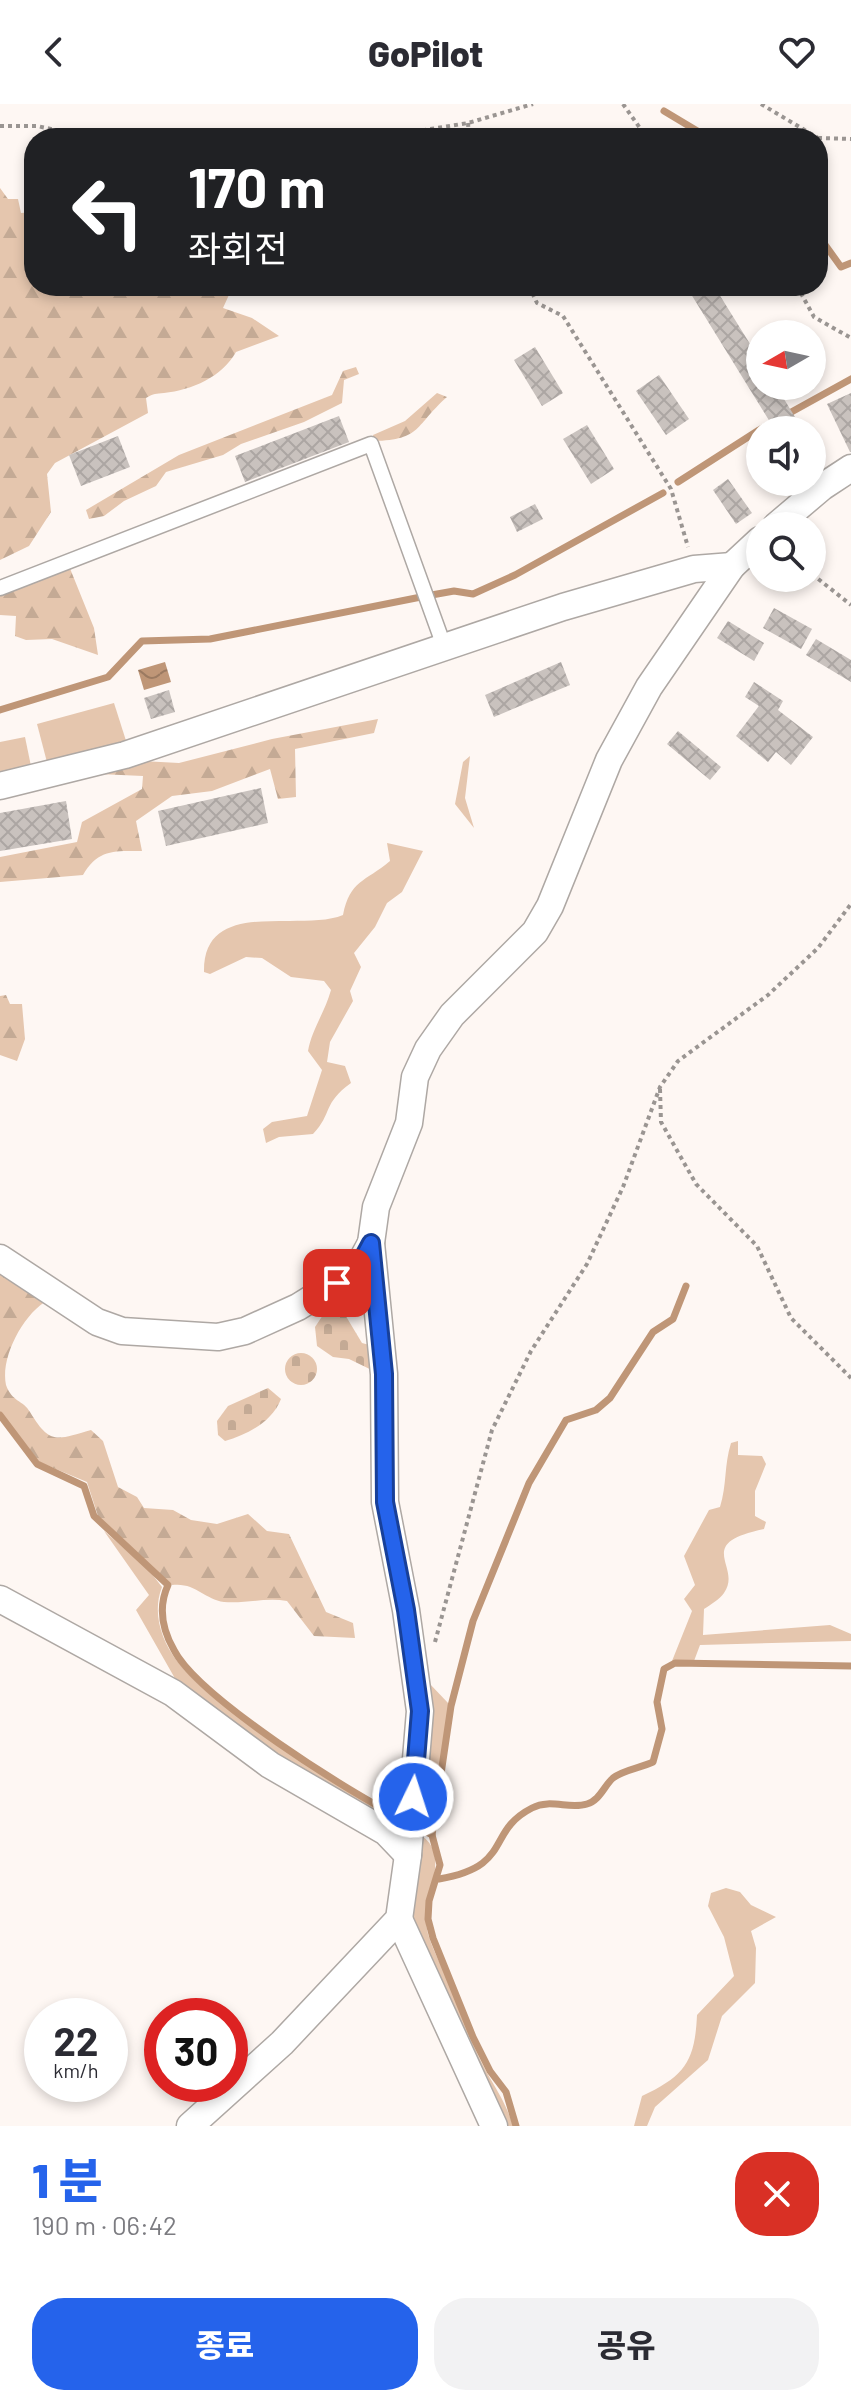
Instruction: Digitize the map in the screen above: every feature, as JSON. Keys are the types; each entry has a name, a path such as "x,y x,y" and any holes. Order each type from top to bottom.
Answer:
{"street":[{"path":"793,512 851,468"},
{"path":"494,2126 399,1919 408,1855 420,1711 406,1610 385,1502 384,1374 371,1243 376,1207 403,1145 415,1077 428,1049 480,984 535,932 550,906 609,760 649,687 732,566 746,553"},
{"path":"0,786 125,755 444,646 694,569 732,566"},
{"path":"0,1258 97,1322 122,1331 218,1337 245,1331 298,1307 356,1271 371,1243"},
{"path":"0,1599 173,1693 270,1765 386,1832 408,1855"},
{"path":"190,2126 272,2053 399,1919"}],"lane":[{"path":"0,588 371,444 444,646"}],"path":[{"path":"437,128 468,123 533,104"},
{"path":"623,104 640,128"},
{"path":"761,104 801,128"},
{"path":"468,123 468,128"},
{"path":"0,126 46,128"},
{"path":"828,138 851,139"},
{"path":"534,296 537,303 563,316 671,489 694,569"},
{"path":"802,296 814,317 851,338"},
{"path":"826,585 851,605"},
{"path":"435,1645 492,1430 531,1351 587,1264 623,1187 660,1087 678,1061 768,995 818,948 851,904"},
{"path":"660,1087 661,1122 696,1184 757,1246 791,1318 851,1378"}],"green space":[{"path":"0,188 8,199 18,199 21,213 24,213 24,296 228,296 223,308 252,318 279,336 236,352 223,369 205,381 185,389 149,396 146,398 148,413 55,463 47,474 51,512 29,546 0,560"},
{"path":"356,367 359,374 344,380 342,403 304,422 241,444 223,455 166,472 156,486 124,501 104,516 89,519 86,510 179,455 332,395 343,371"},
{"path":"437,393 447,397 410,434 374,441 373,435 405,421"},
{"path":"69,566 94,628 98,655 52,639 26,640 15,636 16,616 0,615 0,593"},
{"path":"114,703 128,747 48,766 37,724"},
{"path":"378,719 374,733 295,749 296,797 278,799 270,769 212,791 172,796 136,821 142,851 108,853 95,860 83,875 0,882 0,857 77,842 82,822 142,789 143,776 99,774 142,761 179,763 272,739"},
{"path":"25,737 32,771 0,777 0,742"},
{"path":"470,756 465,798 474,828 455,804 463,762"},
{"path":"387,843 423,851 402,892 387,903 375,927 354,953 361,967 350,991 353,1001 330,1042 327,1062 345,1066 351,1083 336,1097 313,1134 279,1137 266,1143 263,1129 272,1122 307,1116 322,1070 308,1051 331,990 324,981 291,977 262,958 246,957 210,974 204,972 208,948 219,934 236,925 325,920 343,915 354,888 390,861"},
{"path":"6,995 10,1004 22,1004 25,1039 17,1061 0,1055 0,996"},
{"path":"0,1266 48,1300 30,1315 16,1337 5,1374 8,1391 27,1408 43,1430 49,1435 62,1437 91,1430 103,1441 118,1487 137,1497 144,1508 173,1510 191,1520 217,1524 248,1514 267,1531 289,1534 326,1612 353,1623 355,1638 314,1636 287,1601 224,1602 187,1586 172,1585 98,1516 87,1482 39,1462 0,1411"},
{"path":"325,1312 344,1313 362,1343 377,1347 380,1374 349,1359 333,1357 317,1346 315,1327"},
{"path":"301,1353 312,1358 317,1369 312,1380 301,1385 290,1380 285,1369 290,1358"},
{"path":"268,1388 281,1399 265,1421 225,1441 218,1435 217,1421 228,1406"},
{"path":"738,1441 738,1455 762,1456 766,1464 755,1491 755,1516 766,1522 764,1529 742,1535 725,1549 728,1583 722,1595 704,1609 703,1635 830,1625 851,1634 851,1641 700,1645 694,1661 672,1661 692,1611 684,1599 695,1585 684,1556 709,1510 720,1507 731,1443"},
{"path":"104,1531 148,1569 162,1587 158,1616 166,1644 198,1683 233,1713 320,1773 405,1824 403,1832 340,1797 181,1689 136,1610 149,1595"},
{"path":"428,1682 449,1704 430,1830 417,1823"},
{"path":"417,1833 428,1842 434,1853 428,1934 476,2052 513,2126 504,2126 463,2039 412,1916"},
{"path":"726,1888 740,1892 751,1905 776,1917 751,1931 756,1948 755,1983 722,2016 708,2060 655,2107 647,2126 634,2126 642,2096 678,2074 685,2065 694,2044 697,2015 734,1976 724,1937 708,1906 711,1893"}],"water":[{"path":"165,662 171,682 144,690 138,670"}],"building":[{"path":"692,296 720,296 746,337 746,383"},
{"path":"535,347 563,393 542,406 514,360"},
{"path":"659,375 689,419 666,435 636,391"},
{"path":"851,393 851,452 850,452 827,404"},
{"path":"756,400 785,400 794,416 766,416"},
{"path":"339,416 349,442 245,482 235,456"},
{"path":"587,425 614,469 591,484 563,439"},
{"path":"118,436 130,467 81,486 69,455"},
{"path":"728,479 751,512 746,512 746,517 736,524 713,490"},
{"path":"535,504 543,519 517,532 510,517"},
{"path":"774,608 812,629 801,649 763,628"},
{"path":"728,621 764,643 754,661 717,638"},
{"path":"816,639 851,660 851,682 806,655"},
{"path":"561,662 570,685 494,717 485,695"},
{"path":"754,682 783,701 778,710 813,737 791,765 776,752 768,762 736,736 759,706 745,697"},
{"path":"169,690 175,712 151,719 144,698"},
{"path":"678,731 721,767 710,780 667,744"},
{"path":"261,788 268,823 166,846 158,811"},
{"path":"66,801 72,839 0,851 0,813"}],"waterway":[{"path":"664,111 692,128"},
{"path":"828,249 841,267 851,263"},
{"path":"678,482 759,430 851,379"},
{"path":"0,710 108,677 142,641 210,639 454,591 473,594 515,575 663,493"},
{"path":"432,1835 451,1706 473,1621 529,1483 566,1420 596,1410 610,1398 653,1332 673,1319 686,1286"},
{"path":"0,1415 37,1464 84,1486 94,1516 168,1585 162,1610 164,1626 174,1650 189,1670 213,1693 278,1743 401,1818"},
{"path":"439,1879 479,1866 496,1848 508,1827 532,1808 546,1804 587,1804 617,1775 653,1762 662,1729 657,1702 664,1669 675,1663 851,1666"},
{"path":"421,1829 432,1835 440,1865 429,1901 428,1919 433,1938 473,2037 490,2071 506,2092 516,2126"}],"route":[{"path":"337,1283 356,1271 371,1243 377,1275 384,1374 385,1502 406,1610 420,1711 413,1797"}]}
